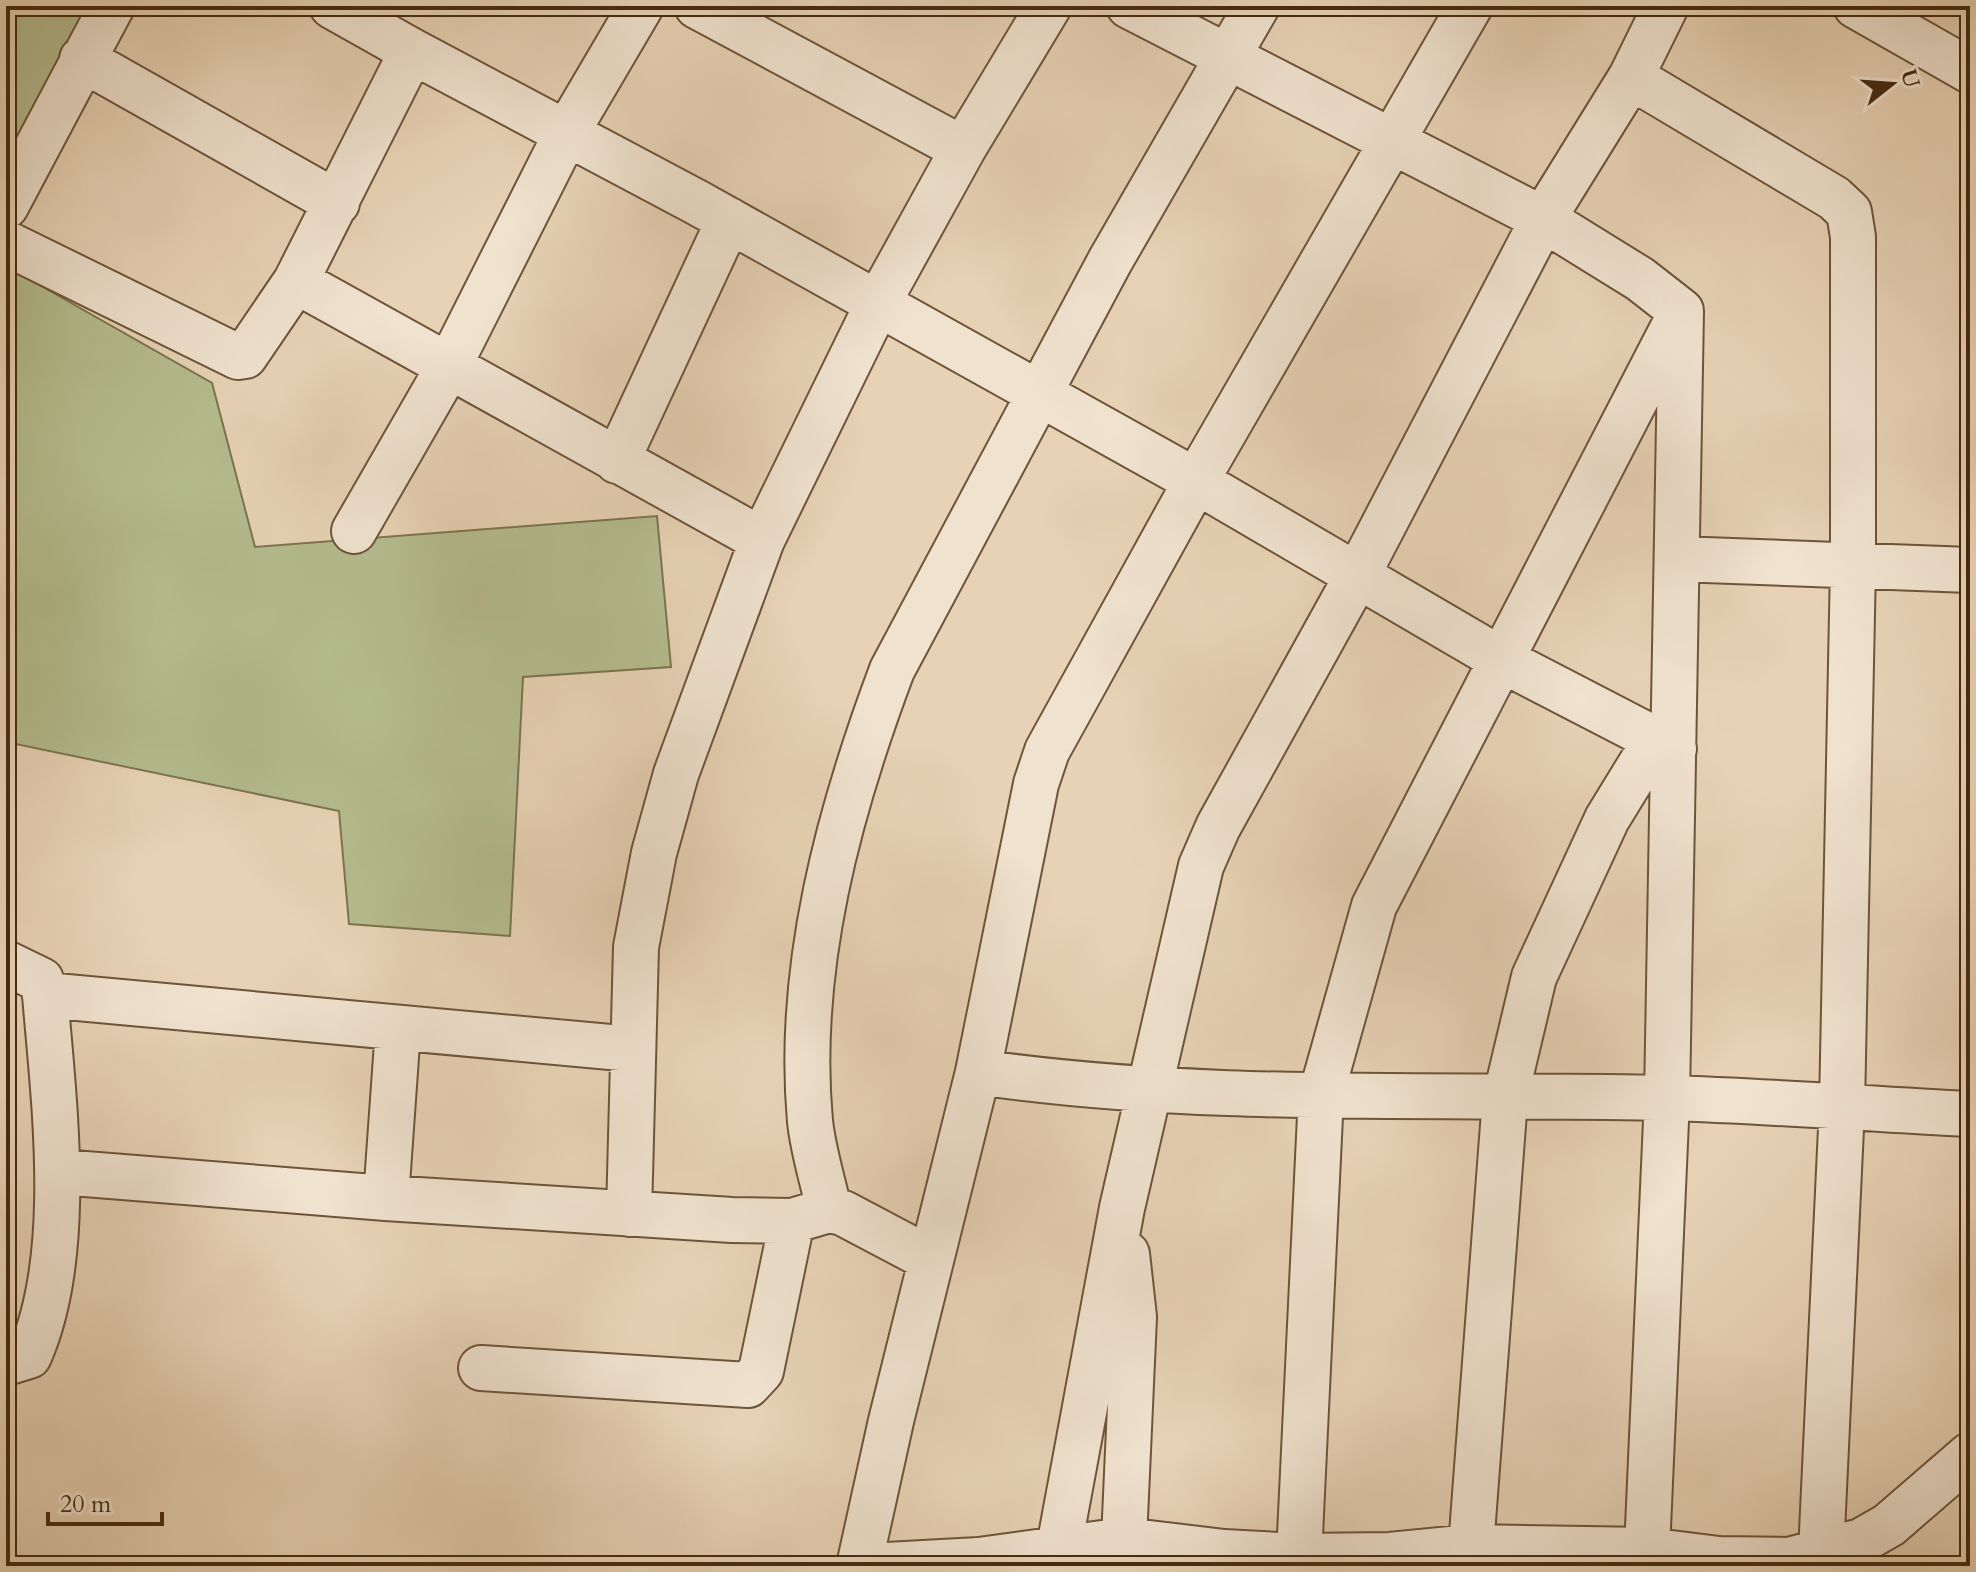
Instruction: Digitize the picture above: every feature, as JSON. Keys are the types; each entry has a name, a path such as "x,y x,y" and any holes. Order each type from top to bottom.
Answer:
{"street":[{"path":"6,206 112,6"},
{"path":"332,6 878,303 1196,481 1502,660 1665,744"},
{"path":"354,531 449,366 567,132 641,6"},
{"path":"697,6 963,149"},
{"path":"629,1214 636,947 654,853 676,774 762,540 878,303 963,149 1049,6"},
{"path":"1129,6 1543,219 1640,279 1681,311"},
{"path":"481,1368 748,1385 761,1371 810,1216 809,1022 821,919 842,820 892,670 1110,261 1257,6"},
{"path":"859,1566 930,1259 978,1072 1036,784 1047,751 1196,481 1470,6"},
{"path":"1059,1547 1112,1367 1134,1317 1122,1208 1201,866 1218,827 1357,576 1543,219 1631,77 1666,6"},
{"path":"1856,6 1970,71"},
{"path":"6,243 238,357 252,349 296,281 412,51"},
{"path":"82,59 337,203"},
{"path":"1631,77 1834,198 1849,212 1853,237 1853,565 1842,1107 1821,1553"},
{"path":"617,461 729,220"},
{"path":"296,281 762,540"},
{"path":"1647,1550 1667,1098 1665,744 1678,559 1681,311"},
{"path":"1299,1556 1321,1095 1374,906 1681,311"},
{"path":"1678,559 1970,570"},
{"path":"1471,1547 1505,1099 1534,977 1607,819 1665,744"},
{"path":"6,963 41,980 45,995 60,1172 41,1324 29,1356 6,1363"},
{"path":"45,995 257,1012 398,1029 511,1035 632,1049"},
{"path":"386,1198 398,1029"},
{"path":"978,1072 1069,1085 1151,1091 1505,1099 1667,1098 1970,1114"},
{"path":"60,1172 629,1214 810,1216 843,1213 930,1259"},
{"path":"1112,1367 1124,1540"},
{"path":"868,1566 979,1560 1124,1540 1224,1552 1299,1556 1390,1555 1471,1547 1647,1550 1719,1559 1789,1560 1861,1541 1889,1525 1970,1455"}],"green space":[{"path":"6,6 117,6 6,237"},
{"path":"6,266 212,383 255,547 657,516 671,667 523,677 510,936 349,924 339,811 6,742"}]}
